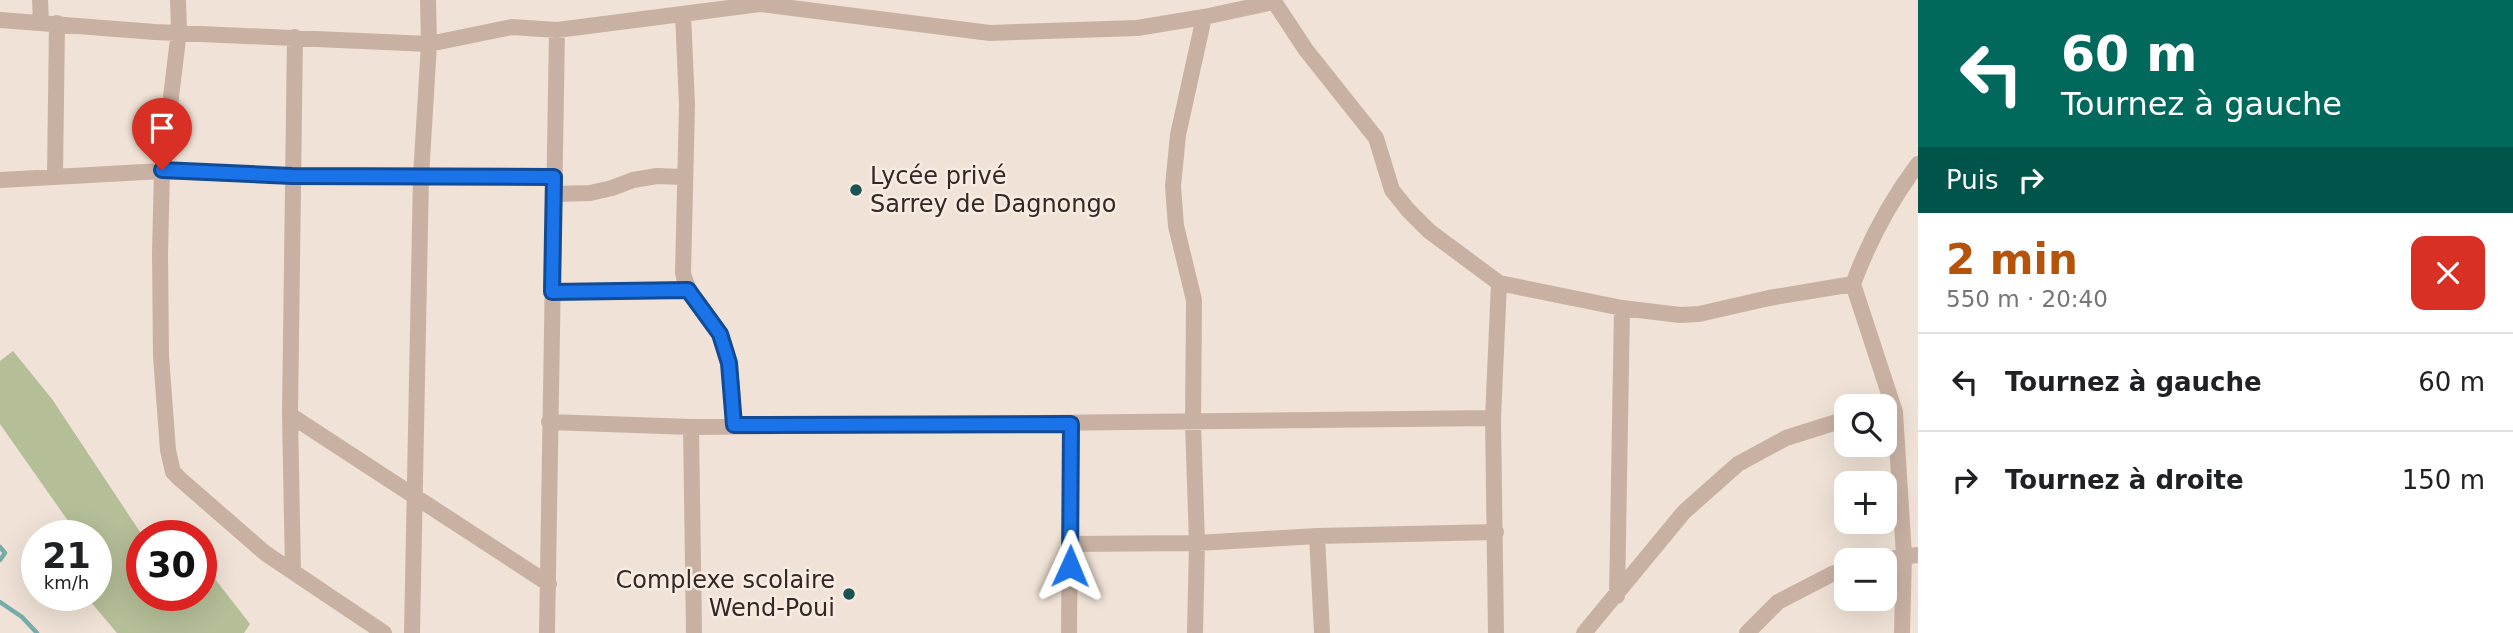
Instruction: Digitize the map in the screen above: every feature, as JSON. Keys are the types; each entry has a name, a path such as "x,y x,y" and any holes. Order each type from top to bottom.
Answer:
{"street":[{"path":"40,0 49,22 55,176"},
{"path":"178,0 179,31 162,170 161,356 170,464 180,480 265,553 384,633"},
{"path":"412,633 421,176 429,44 428,0"},
{"path":"0,20 155,32 429,44 512,27 557,30 762,2 989,33 1137,28 1205,17 1274,1 1306,50 1376,138 1392,190 1408,211 1429,231 1499,283 1622,308 1680,315 1699,314 1769,298 1853,285"},
{"path":"683,14 687,105 683,177 683,273 688,290 720,334 729,363 734,425"},
{"path":"1195,633 1197,543 1193,423 1194,300 1176,226 1173,186 1178,135 1205,17"},
{"path":"547,633 557,30"},
{"path":"293,572 290,415 295,37"},
{"path":"1885,394 1853,285 1865,251 1880,223 1918,164"},
{"path":"0,180 162,170 292,176 421,176 554,186 590,193 657,176 683,177"},
{"path":"1496,633 1493,418 1499,283"},
{"path":"552,292 688,290"},
{"path":"1616,596 1622,308"},
{"path":"290,415 549,584"},
{"path":"549,422 691,427 1493,418"},
{"path":"1584,633 1684,512 1738,464 1786,438 1834,423"},
{"path":"1069,633 1071,424"},
{"path":"691,427 694,633"},
{"path":"1897,457 1911,555 1902,633"},
{"path":"1070,544 1197,543 1317,536 1496,532"},
{"path":"1317,536 1322,633"},
{"path":"1747,633 1778,602 1834,572"}],"green space":[{"path":"13,351 52,399 132,520 126,520 126,611 217,611 217,582 250,624 244,633 117,633 98,611 112,611 112,520 67,520 0,424 0,361"}],"waterway":[{"path":"0,547 5,553 0,560"},
{"path":"0,602 22,617 37,633"}],"place":[{"name":"Lycée privé Sarrey de Dagnongo","path":"856,190"},
{"name":"Complexe scolaire Wend-Poui","path":"849,594"}],"route":[{"path":"162,170 292,176 554,177 552,292 688,290 720,334 729,363 734,425 1071,424 1070,566"}]}
